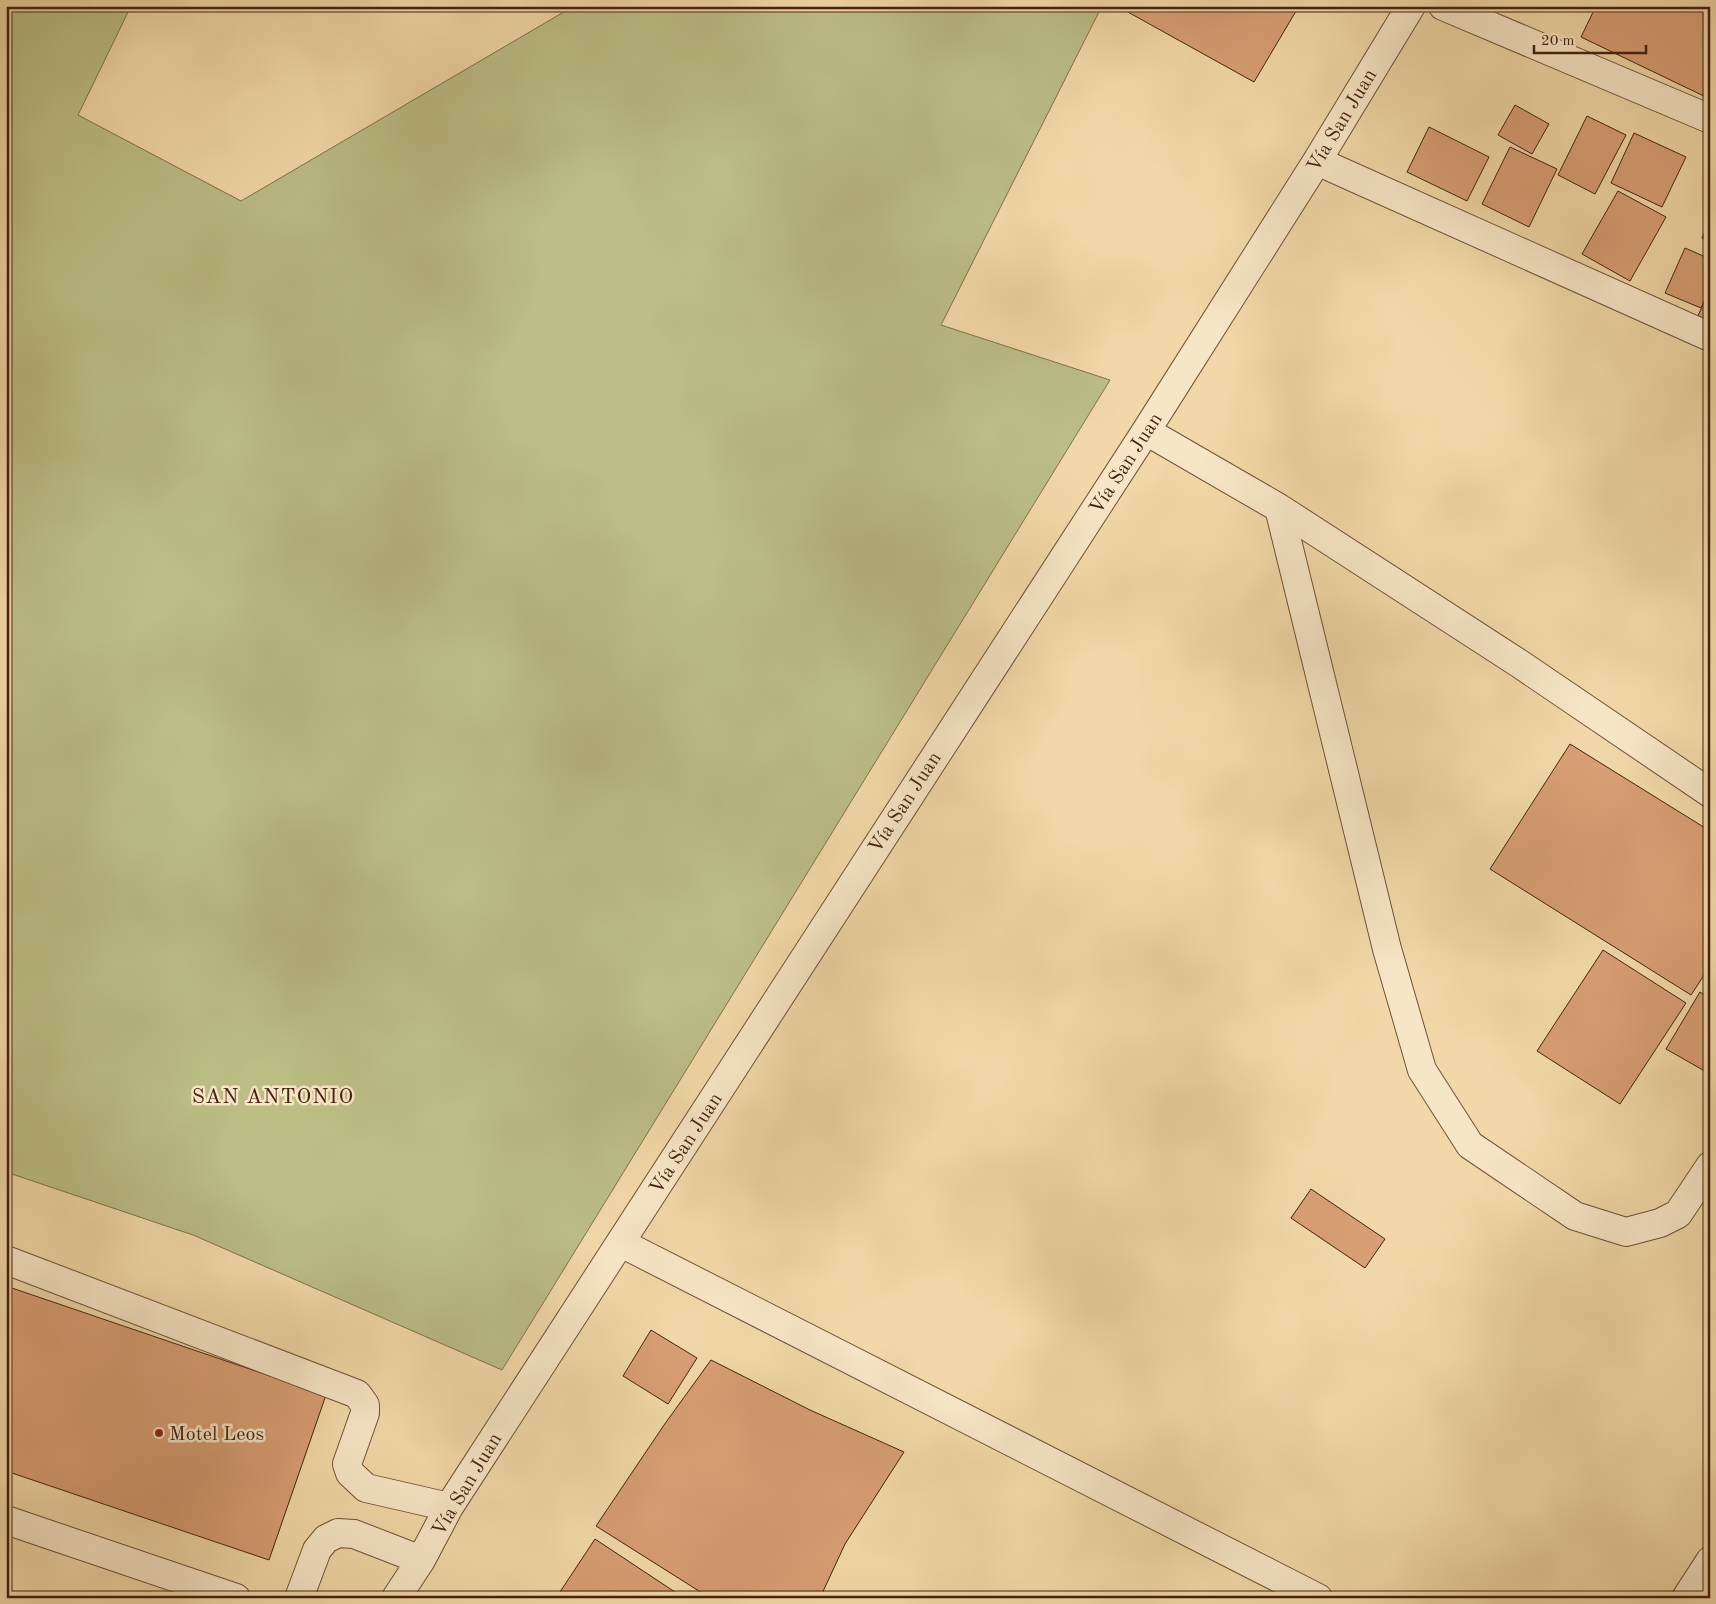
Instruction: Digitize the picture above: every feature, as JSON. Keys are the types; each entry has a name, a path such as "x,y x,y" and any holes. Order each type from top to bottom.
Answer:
{"street":[{"name":"Vía San Juan","path":"396,1598 421,1560 449,1507 1146,431 1317,161 1411,6"},
{"path":"1443,6 1710,119"},
{"path":"1317,161 1710,337"},
{"path":"1146,431 1279,508 1520,664 1710,793"},
{"path":"1279,508 1387,949 1422,1070 1470,1145 1575,1216 1626,1232 1660,1223 1678,1214 1710,1166"},
{"path":"620,1243 1318,1598"},
{"path":"6,1260 358,1394 365,1405 365,1413 347,1464 350,1473 366,1488 449,1507"},
{"path":"6,1520 236,1598"},
{"path":"299,1598 317,1550 326,1539 338,1533 354,1534 421,1560"},
{"path":"1686,1598 1710,1561"}],"green space":[{"path":"6,6 131,6 78,115 241,201 574,6 1102,6 941,325 1110,380 502,1370 193,1235 6,1172"}],"building":[{"path":"1117,6 1299,6 1254,82"},
{"path":"1596,6 1710,6 1710,99 1581,37"},
{"path":"1515,105 1549,124 1532,154 1498,135"},
{"path":"1587,116 1626,135 1595,194 1558,175"},
{"path":"1429,127 1489,157 1467,201 1407,172"},
{"path":"1634,133 1686,157 1662,207 1611,183"},
{"path":"1510,147 1557,169 1529,227 1482,204"},
{"path":"1618,191 1666,217 1630,281 1582,254"},
{"path":"1710,220 1710,241 1702,238"},
{"path":"1685,248 1710,259 1710,288 1701,308 1665,293"},
{"path":"1710,289 1710,323 1697,318"},
{"path":"1570,744 1710,831 1710,966 1691,995 1490,869"},
{"path":"1603,950 1686,1003 1620,1104 1537,1051"},
{"path":"1700,992 1710,998 1710,1074 1666,1049"},
{"path":"1311,1189 1385,1239 1365,1268 1291,1218"},
{"name":"Motel Leos","path":"6,1286 326,1395 269,1560 6,1471"},
{"path":"651,1330 697,1358 668,1404 623,1376"},
{"path":"711,1360 810,1410 904,1452 845,1544 820,1598 710,1598 596,1526 664,1425"},
{"path":"595,1539 684,1598 556,1598"}],"place":[{"name":"Motel Leos","path":"159,1433"}],"district":[{"name":"SAN ANTONIO","path":"273,1096"}]}
